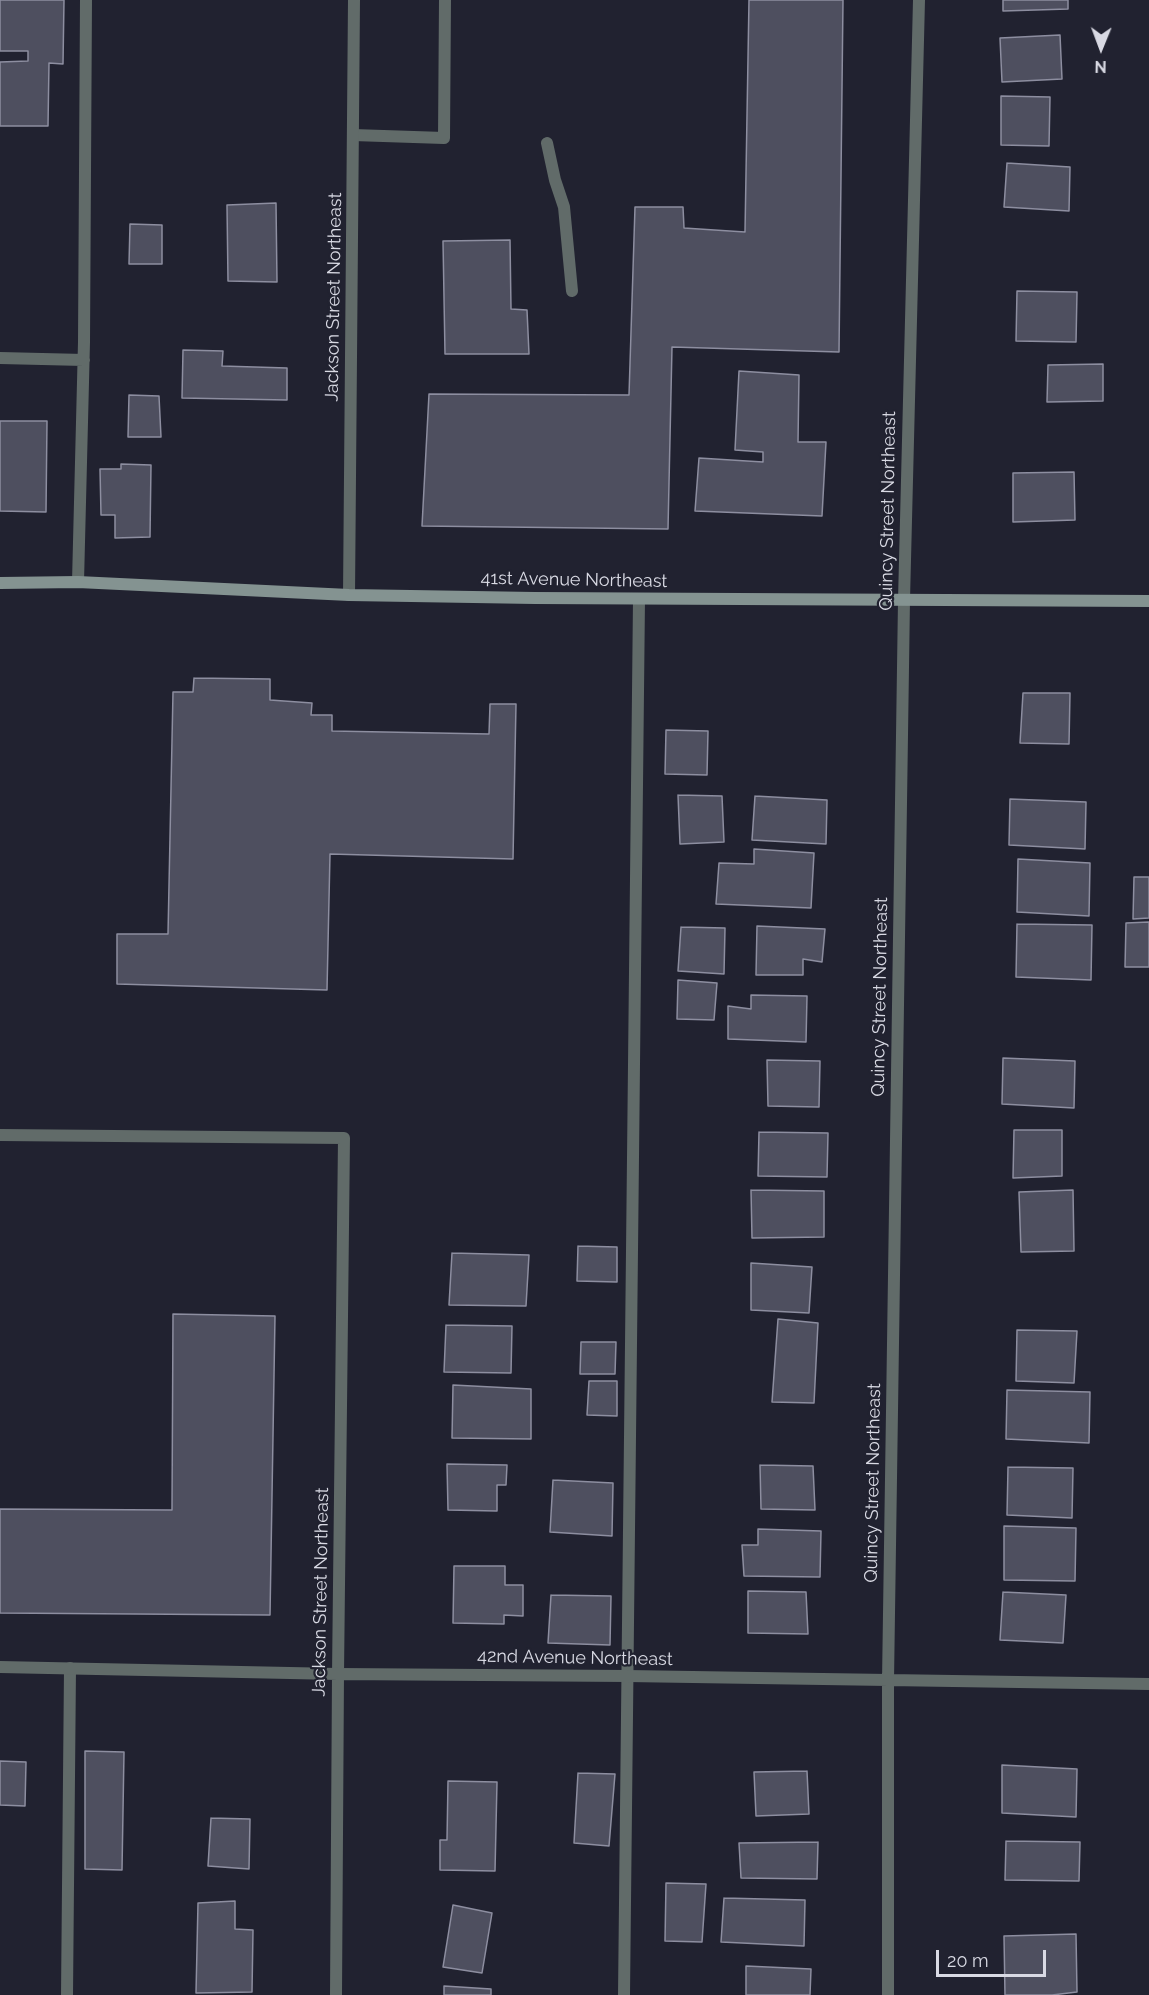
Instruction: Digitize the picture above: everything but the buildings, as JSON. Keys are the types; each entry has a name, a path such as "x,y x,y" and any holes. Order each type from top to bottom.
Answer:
{"street":[{"path":"78,582 84,360 86,0"},
{"name":"Jackson Street Northeast","path":"349,595 354,0"},
{"path":"353,135 444,138 445,0"},
{"name":"Quincy Street Northeast","path":"888,1995 888,1680 903,600 919,0"},
{"path":"547,143 564,207 572,291"},
{"path":"0,358 84,360"},
{"name":"41st Avenue Northeast","path":"0,583 78,582 349,595 639,599 1149,601"},
{"path":"624,1995 639,599"},
{"name":"Jackson Street Northeast","path":"0,1135 344,1138 336,1995"},
{"name":"42nd Avenue Northeast","path":"0,1667 338,1674 1149,1684"},
{"path":"67,1995 70,1668"}]}
